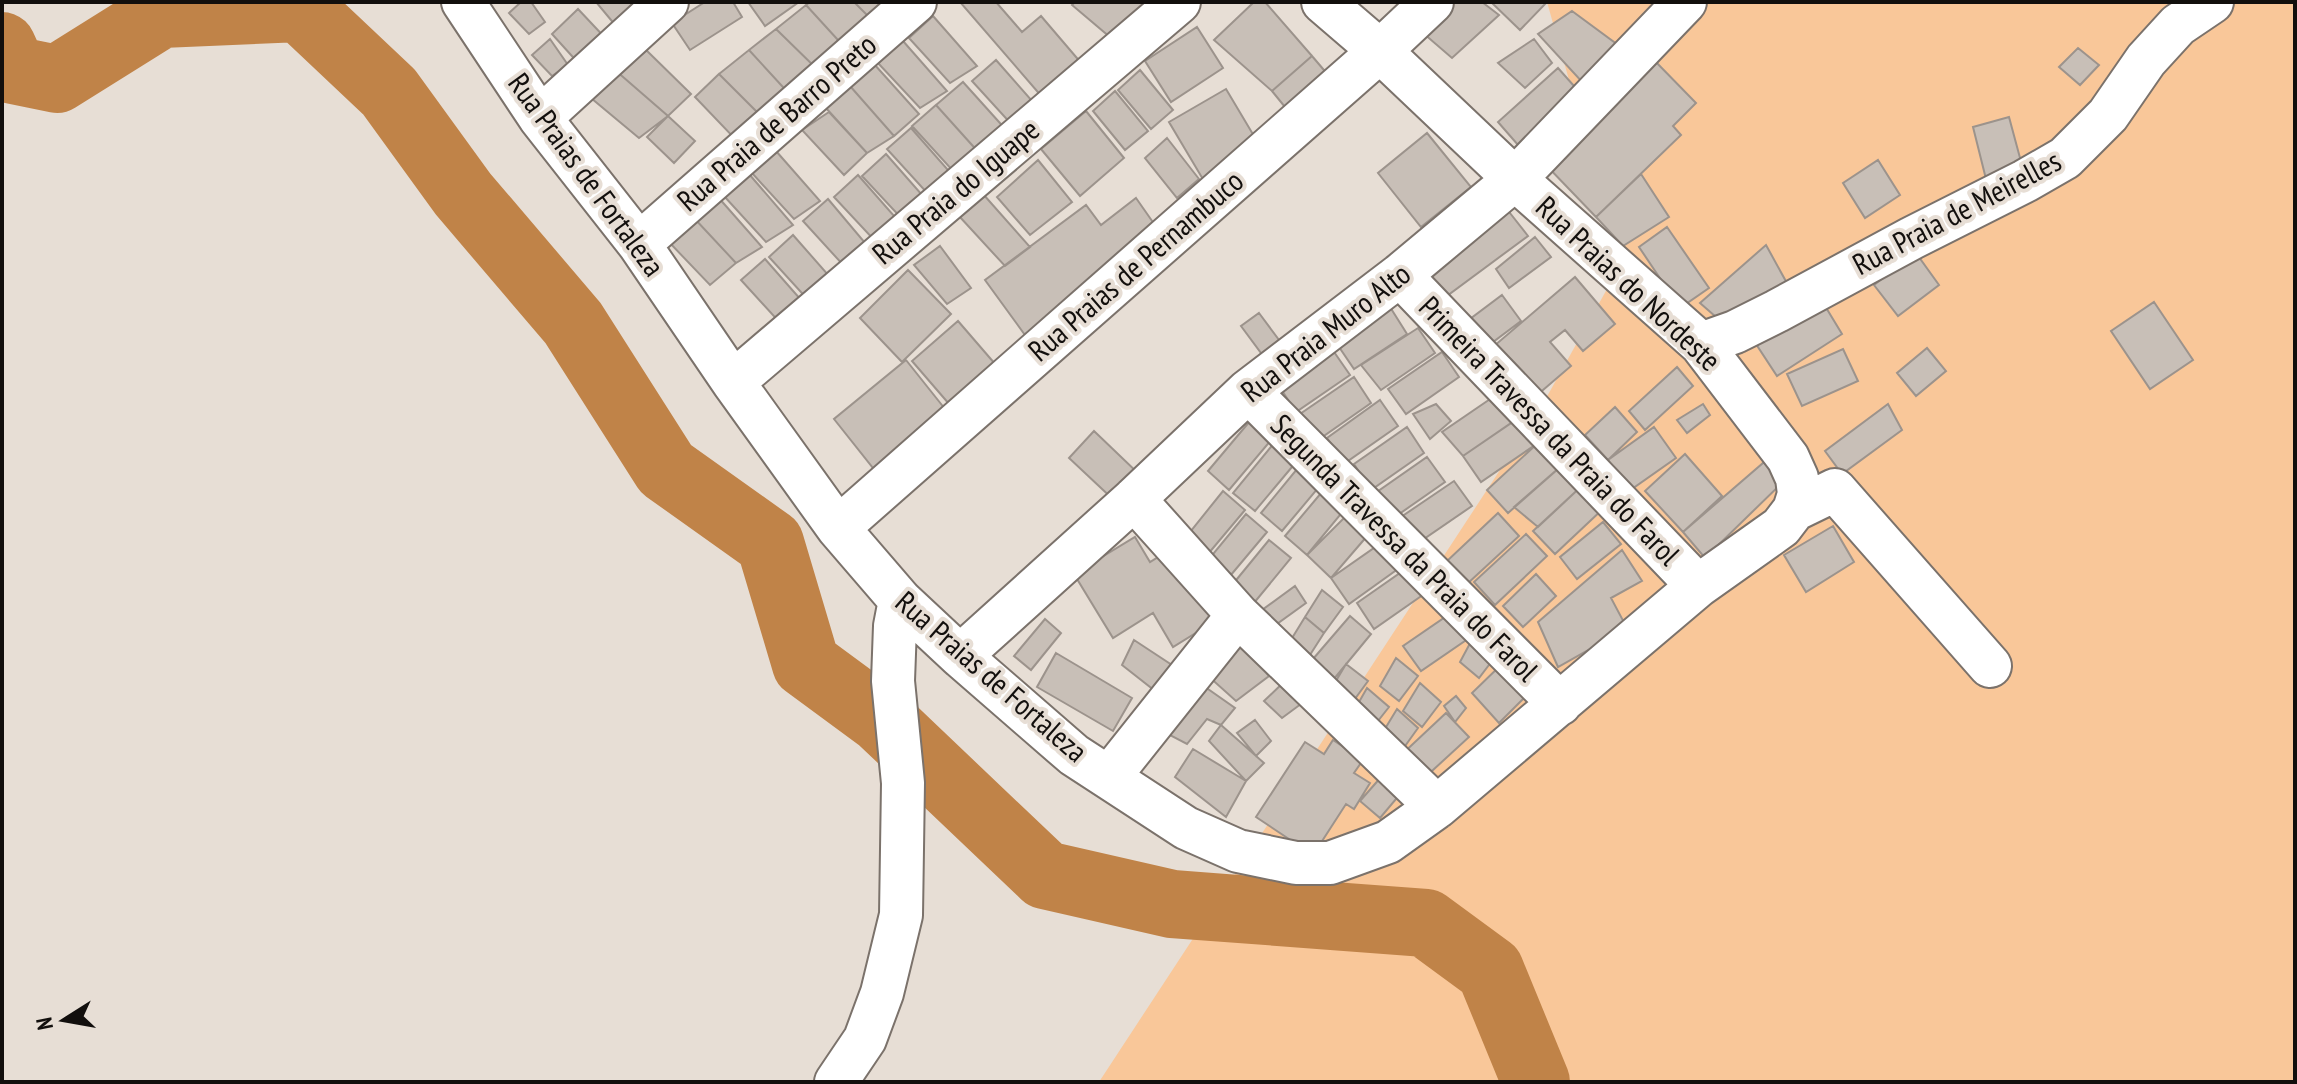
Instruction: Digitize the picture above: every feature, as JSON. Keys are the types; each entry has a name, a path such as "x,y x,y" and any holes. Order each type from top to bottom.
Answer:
{"street":[{"name":"Rua Praias de Fortaleza","path":"463,2 540,118 639,244 838,528 900,600 1074,755 1186,828 1238,851 1296,863 1330,863 1388,842 1437,807 1698,586"},
{"path":"540,118 667,2"},
{"name":"Rua Praia de Barro Preto","path":"639,244 915,2"},
{"name":"Rua Praia do Iguape","path":"733,382 1179,2"},
{"name":"Rua Praias do Nordeste","path":"1323,2 1380,51 1515,179 1701,344 1788,458 1799,494 1794,510"},
{"name":"Rua Praias de Pernambuco","path":"838,528 1432,2"},
{"name":"Rua Praia Muro Alto","path":"960,656 1248,391 1400,275 1515,179 1685,2"},
{"name":"Rua Praia de Meirelles","path":"1701,344 1735,332 1777,311 2065,158 2108,115 2146,60 2178,25 2212,2"},
{"name":"Primeira Travessa da Praia do Farol","path":"1400,275 1698,586"},
{"name":"Segunda Travessa da Praia do Farol","path":"1248,391 1560,704"},
{"path":"1698,586 1781,527 1794,510 1835,490 1990,666"},
{"path":"1134,499 1238,615 1437,807"},
{"path":"836,1082 865,1039 882,993 901,915 903,783 893,681 895,626 900,600"},
{"path":"1109,777 1238,615"}],"shaded area":[{"path":"1547,2 2295,2 2295,1082 1099,1082 1540,409 1621,264"}],"building":[{"path":"521,2 531,2 545,22 529,34 509,13"},
{"path":"596,2 643,2 616,26"},
{"path":"705,2 733,2 742,17 690,50 672,23"},
{"path":"748,2 799,2 765,26"},
{"path":"810,2 854,2 876,24 848,51 806,5"},
{"path":"854,2 903,2 876,24"},
{"path":"960,2 996,2 1022,32 1041,16 1082,64 1043,98"},
{"path":"1075,2 1151,2 1117,43 1072,5"},
{"path":"1254,2 1265,2 1312,56 1272,91 1214,40"},
{"path":"1453,2 1482,2 1499,15 1452,58 1423,33"},
{"path":"1491,2 1547,2 1520,30"},
{"path":"806,5 848,51 821,73 776,29"},
{"path":"578,9 609,42 581,66 552,34"},
{"path":"1572,11 1618,45 1584,84 1538,34"},
{"path":"933,16 977,66 950,83 909,38"},
{"path":"1197,27 1223,68 1171,102 1145,61"},
{"path":"776,29 821,73 793,98 749,50"},
{"path":"550,39 568,65 552,76 532,55"},
{"path":"1534,39 1552,63 1525,88 1498,63"},
{"path":"903,41 947,91 920,108 878,63"},
{"path":"641,45 691,94 668,116 615,70"},
{"path":"2078,48 2099,65 2080,85 2059,67"},
{"path":"749,50 793,98 766,121 719,74"},
{"path":"1312,56 1329,76 1289,112 1272,91"},
{"path":"1652,58 1696,103 1673,126 1681,135 1596,217 1544,163"},
{"path":"996,60 1040,110 1013,126 972,81"},
{"path":"874,64 919,114 894,136 850,86"},
{"path":"1558,68 1582,95 1525,153 1498,122"},
{"path":"615,70 668,116 639,138 585,93"},
{"path":"1140,70 1173,110 1151,129 1118,90"},
{"path":"719,74 766,121 738,142 695,97"},
{"path":"963,82 1008,132 981,155 936,105"},
{"path":"850,86 894,136 867,153 825,107"},
{"path":"1226,89 1254,136 1204,181 1169,122"},
{"path":"1115,91 1148,131 1125,150 1093,111"},
{"path":"936,105 981,155 954,172 912,126"},
{"path":"1086,111 1124,158 1080,196 1041,149"},
{"path":"829,112 867,153 844,175 802,130"},
{"path":"668,116 695,141 674,163 647,137"},
{"path":"2009,117 2023,169 1986,179 1973,127"},
{"path":"911,128 955,178 929,195 887,149"},
{"path":"1427,133 1471,187 1421,227 1378,173"},
{"path":"1167,138 1199,179 1177,198 1145,158"},
{"path":"776,151 820,201 794,219 752,173"},
{"path":"886,154 930,204 904,221 862,176"},
{"path":"1038,160 1072,202 1030,235 997,197"},
{"path":"1878,160 1900,195 1865,218 1843,183"},
{"path":"749,174 793,225 766,242 724,196"},
{"path":"1641,174 1669,217 1623,246 1596,217"},
{"path":"858,175 902,225 876,242 834,197"},
{"path":"983,194 1030,247 1005,266 959,216"},
{"path":"718,197 762,247 736,263 694,218"},
{"path":"1136,198 1157,228 1025,335 985,280 1086,205 1101,225"},
{"path":"828,199 871,250 845,267 803,221"},
{"path":"1506,208 1528,236 1436,304 1415,275"},
{"path":"694,218 736,263 710,285 668,241"},
{"path":"1667,227 1709,288 1680,308 1639,247"},
{"path":"793,235 837,285 810,302 769,257"},
{"path":"1535,237 1551,257 1509,288 1496,269"},
{"path":"1766,245 1788,285 1724,324 1700,303"},
{"path":"940,246 971,288 947,304 914,265"},
{"path":"1916,253 1939,285 1898,316 1874,285"},
{"path":"765,259 809,309 782,325 741,280"},
{"path":"908,270 951,314 902,362 860,318"},
{"path":"1575,277 1615,324 1583,351 1565,330 1550,342 1571,366 1529,402 1487,352"},
{"path":"1502,295 1521,321 1481,351 1462,325"},
{"path":"1822,301 1842,334 1777,376 1756,344"},
{"path":"2154,302 2193,360 2150,389 2111,331"},
{"path":"1390,307 1407,334 1354,369 1337,344"},
{"path":"1259,313 1282,344 1264,357 1241,326"},
{"path":"958,321 1002,372 956,412 912,361"},
{"path":"1418,328 1435,353 1381,390 1361,365"},
{"path":"1927,348 1946,371 1916,396 1897,373"},
{"path":"1332,349 1350,375 1296,412 1279,386"},
{"path":"1843,349 1858,381 1802,406 1787,374"},
{"path":"1442,352 1459,377 1406,414 1388,389"},
{"path":"906,360 949,414 877,473 834,419"},
{"path":"1677,367 1693,386 1645,430 1629,411"},
{"path":"1354,377 1371,403 1318,440 1300,414"},
{"path":"1496,395 1517,419 1463,456 1442,432"},
{"path":"1380,400 1398,426 1345,463 1327,438"},
{"path":"1436,404 1451,421 1430,439 1413,414"},
{"path":"1703,404 1710,415 1687,433 1677,420"},
{"path":"1888,404 1902,430 1842,474 1825,451"},
{"path":"1615,407 1637,432 1608,460 1585,435"},
{"path":"1517,419 1535,445 1481,482 1463,456"},
{"path":"1250,421 1272,439 1229,490 1208,471"},
{"path":"1407,427 1424,453 1371,490 1354,464"},
{"path":"1654,427 1676,458 1629,491 1608,460"},
{"path":"1094,431 1141,476 1117,503 1069,458"},
{"path":"1275,442 1297,461 1255,511 1233,493"},
{"path":"1539,442 1567,461 1508,513 1487,490"},
{"path":"1685,454 1722,496 1683,532 1645,491"},
{"path":"1427,457 1445,482 1392,519 1374,494"},
{"path":"1770,457 1788,477 1705,558 1683,532"},
{"path":"1567,461 1585,483 1538,527 1514,507"},
{"path":"1302,463 1324,481 1282,531 1261,513"},
{"path":"1454,481 1472,506 1418,543 1401,517"},
{"path":"1585,483 1606,506 1555,554 1533,531"},
{"path":"1327,486 1349,504 1307,555 1285,536"},
{"path":"1223,491 1245,510 1203,560 1182,542"},
{"path":"1352,510 1374,528 1331,578 1307,555"},
{"path":"1498,513 1519,536 1467,584 1447,561"},
{"path":"1246,514 1267,532 1225,582 1204,565"},
{"path":"1603,522 1621,544 1577,579 1560,557"},
{"path":"1833,526 1854,562 1806,592 1784,555"},
{"path":"1526,534 1547,556 1495,605 1474,582"},
{"path":"1135,537 1150,562 1171,549 1215,621 1173,647 1153,613 1113,638 1074,574"},
{"path":"1269,540 1291,558 1249,609 1228,590"},
{"path":"1384,541 1402,566 1349,604 1331,578"},
{"path":"1622,550 1642,581 1611,598 1627,628 1558,667 1538,622"},
{"path":"1410,566 1427,592 1374,629 1357,603"},
{"path":"1536,574 1556,596 1523,627 1503,606"},
{"path":"1295,586 1306,603 1274,626 1262,610"},
{"path":"1322,590 1343,607 1324,633 1305,617"},
{"path":"1457,609 1475,634 1421,671 1403,646"},
{"path":"1350,616 1371,634 1329,685 1307,666"},
{"path":"1305,617 1324,633 1308,658 1289,643"},
{"path":"1045,619 1061,633 1031,670 1014,656"},
{"path":"1475,634 1498,653 1479,678 1460,662"},
{"path":"1134,640 1178,669 1159,694 1122,665"},
{"path":"1239,640 1269,676 1236,701 1207,675"},
{"path":"1056,653 1132,698 1113,731 1037,687"},
{"path":"1396,658 1418,676 1399,701 1380,686"},
{"path":"1504,662 1530,692 1499,723 1472,693"},
{"path":"1346,664 1368,681 1349,707 1330,691"},
{"path":"1285,681 1305,701 1282,718 1264,701"},
{"path":"1198,682 1235,708 1221,725 1207,719 1187,744 1162,731"},
{"path":"1420,683 1441,702 1422,727 1403,711"},
{"path":"1367,688 1389,707 1370,731 1351,716"},
{"path":"1456,696 1466,708 1455,722 1444,706"},
{"path":"1397,709 1418,728 1400,753 1380,737"},
{"path":"1446,713 1469,737 1421,781 1399,757"},
{"path":"1255,720 1271,741 1256,756 1237,733"},
{"path":"1221,725 1264,763 1246,781 1209,741"},
{"path":"1333,740 1363,760 1354,773 1370,783 1354,809 1346,804 1313,855 1256,817 1305,742 1324,754"},
{"path":"1193,749 1246,781 1226,817 1175,777"},
{"path":"1382,776 1402,792 1380,818 1360,801"}],"waterway":[{"path":"2,46 13,70 57,79 161,14 300,8 389,92 463,194 573,323 666,469 770,543 806,664 882,720 1045,875 1172,904 1426,923 1490,970 1536,1082"}]}
